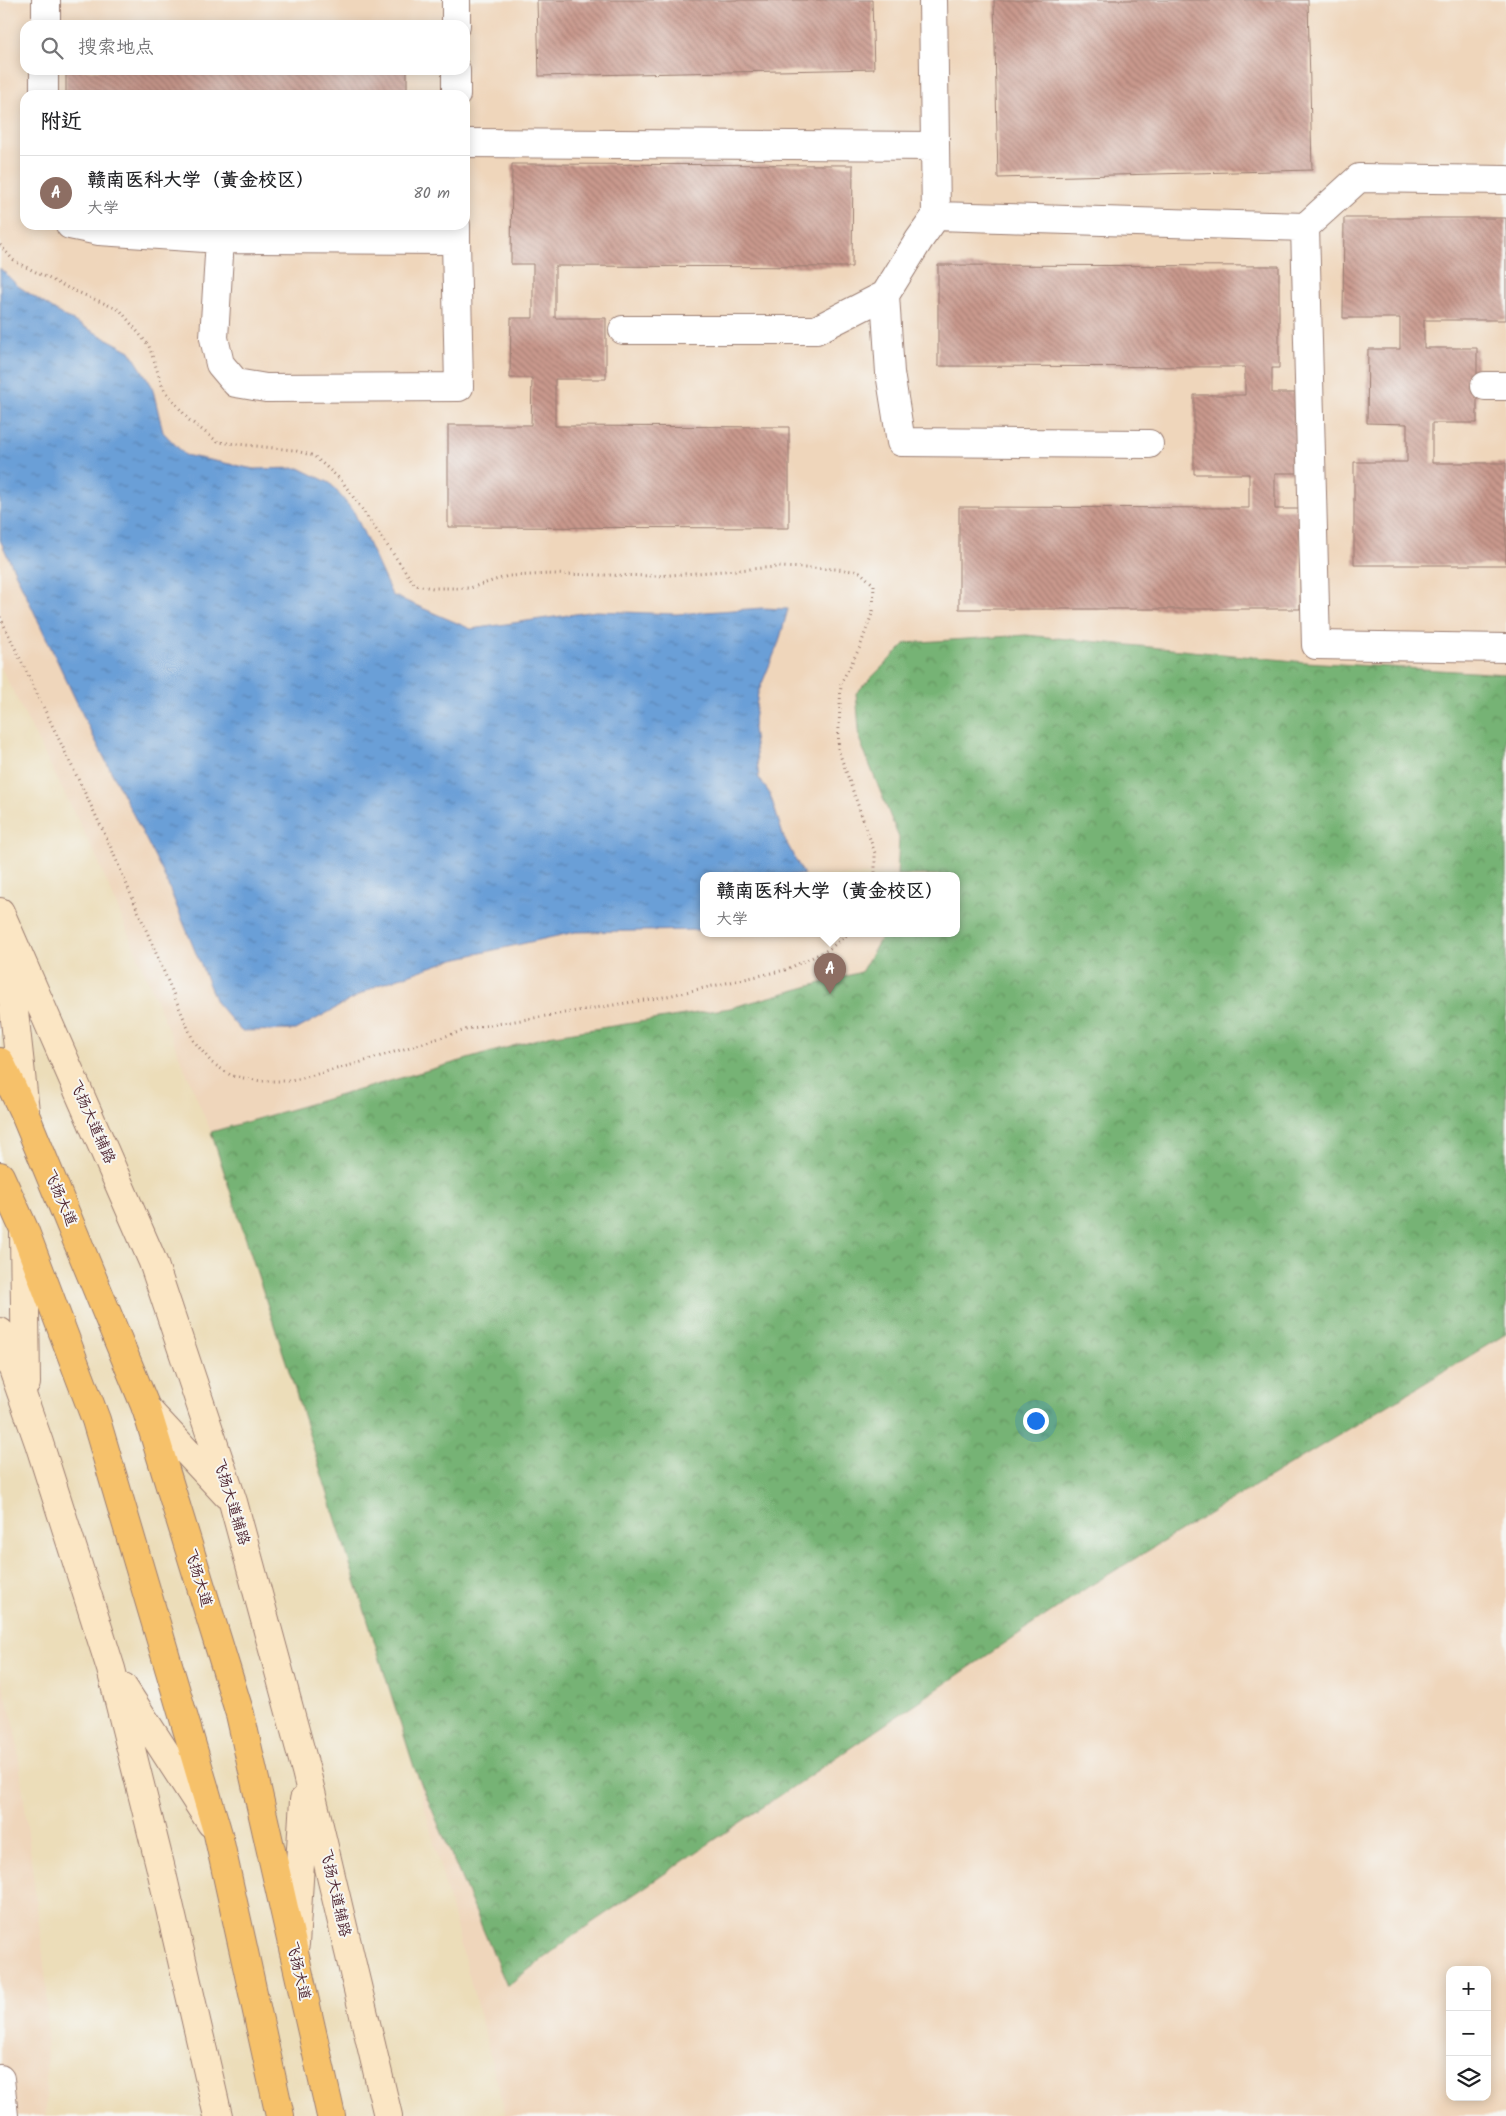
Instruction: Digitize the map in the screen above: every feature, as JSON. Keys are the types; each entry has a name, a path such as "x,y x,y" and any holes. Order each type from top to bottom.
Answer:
{"main road":[{"name":"飞扬大道","path":"0,1062 26,1117 146,1408 240,1714 331,2116"},
{"path":"0,1176 24,1229 96,1420 218,1834 280,2116"}],"street":[{"path":"46,0 46,20"},
{"path":"456,0 456,20"},
{"path":"623,330 816,330 885,295 936,216 933,0"},
{"path":"44,75 44,90"},
{"path":"456,75 456,90"},
{"path":"470,143 935,146"},
{"path":"936,216 1305,227 1359,178 1506,180"},
{"path":"1305,227 1316,645 1506,648"},
{"path":"93,230 220,239 456,232 459,387 266,388 236,383 220,364 214,338 220,239"},
{"path":"885,295 890,373 901,442 1149,444"},
{"path":"2,915 26,1117"},
{"name":"飞扬大道辅路","path":"2,915 153,1262 233,1502 306,1771 388,2116"},
{"path":"24,1229 26,1405"},
{"path":"0,1332 26,1405 111,1669 160,1865 218,2116"},
{"path":"146,1408 233,1502"},
{"path":"111,1669 218,1834"},
{"path":"294,1956 306,1771"},
{"path":"0,2079 4,2116"}],"path":[{"path":"0,245 14,261 68,288 120,310 149,346 163,388 189,420 218,442 293,450 314,456 342,481 416,585 434,588 470,588 508,576 553,574 657,576 777,567 838,569 860,572 874,584 873,611 860,647 840,683 838,749 876,852 876,872"},
{"path":"0,617 109,843 193,1040 212,1063 232,1076 261,1081 291,1081 355,1064 472,1028 663,997 785,970 828,950 844,937"}],"shaded area":[{"path":"0,0 1506,0 1506,2116 506,2116 414,1767 291,1377 211,1132 96,856 0,666"},
{"path":"0,1675 15,1727 47,1988 46,2116 0,2116"}],"green space":[{"path":"1026,635 1305,662 1506,674 1506,1334 1088,1587 577,1933 507,1986 414,1767 291,1377 211,1132 548,1036 730,1008 861,972 882,937 960,937 960,872 897,872 899,838 860,741 856,693 906,643"}],"water":[{"path":"0,268 18,286 62,315 130,351 152,386 163,432 185,455 254,469 299,468 330,483 354,512 392,595 471,629 596,611 676,614 762,608 788,609 779,642 758,693 753,728 759,778 770,794 784,838 802,872 700,872 700,930 575,932 454,959 376,986 296,1030 241,1031 216,1002 163,873 88,726 0,540"}],"building":[{"path":"537,0 872,0 874,69 539,76"},
{"path":"994,0 1308,0 1312,170 998,178"},
{"path":"66,75 407,75 407,90 66,90"},
{"path":"512,164 853,165 852,267 555,266 555,318 606,318 606,379 555,379 555,426 789,427 789,528 448,527 448,425 531,425 532,378 510,378 511,318 533,318 533,264 511,264"},
{"path":"1344,218 1506,218 1506,320 1424,320 1424,348 1477,348 1477,423 1432,423 1432,463 1506,463 1506,565 1354,565 1354,462 1407,462 1407,424 1367,423 1368,349 1400,349 1400,318 1343,318"},
{"path":"938,265 1279,266 1279,368 1272,368 1272,393 1299,393 1299,473 1275,473 1275,509 1301,509 1300,609 959,609 959,507 1249,508 1249,474 1194,474 1194,395 1245,395 1245,367 938,366"}],"place":[{"name":"赣南医科大学（黄金校区）","path":"830,994"}]}
